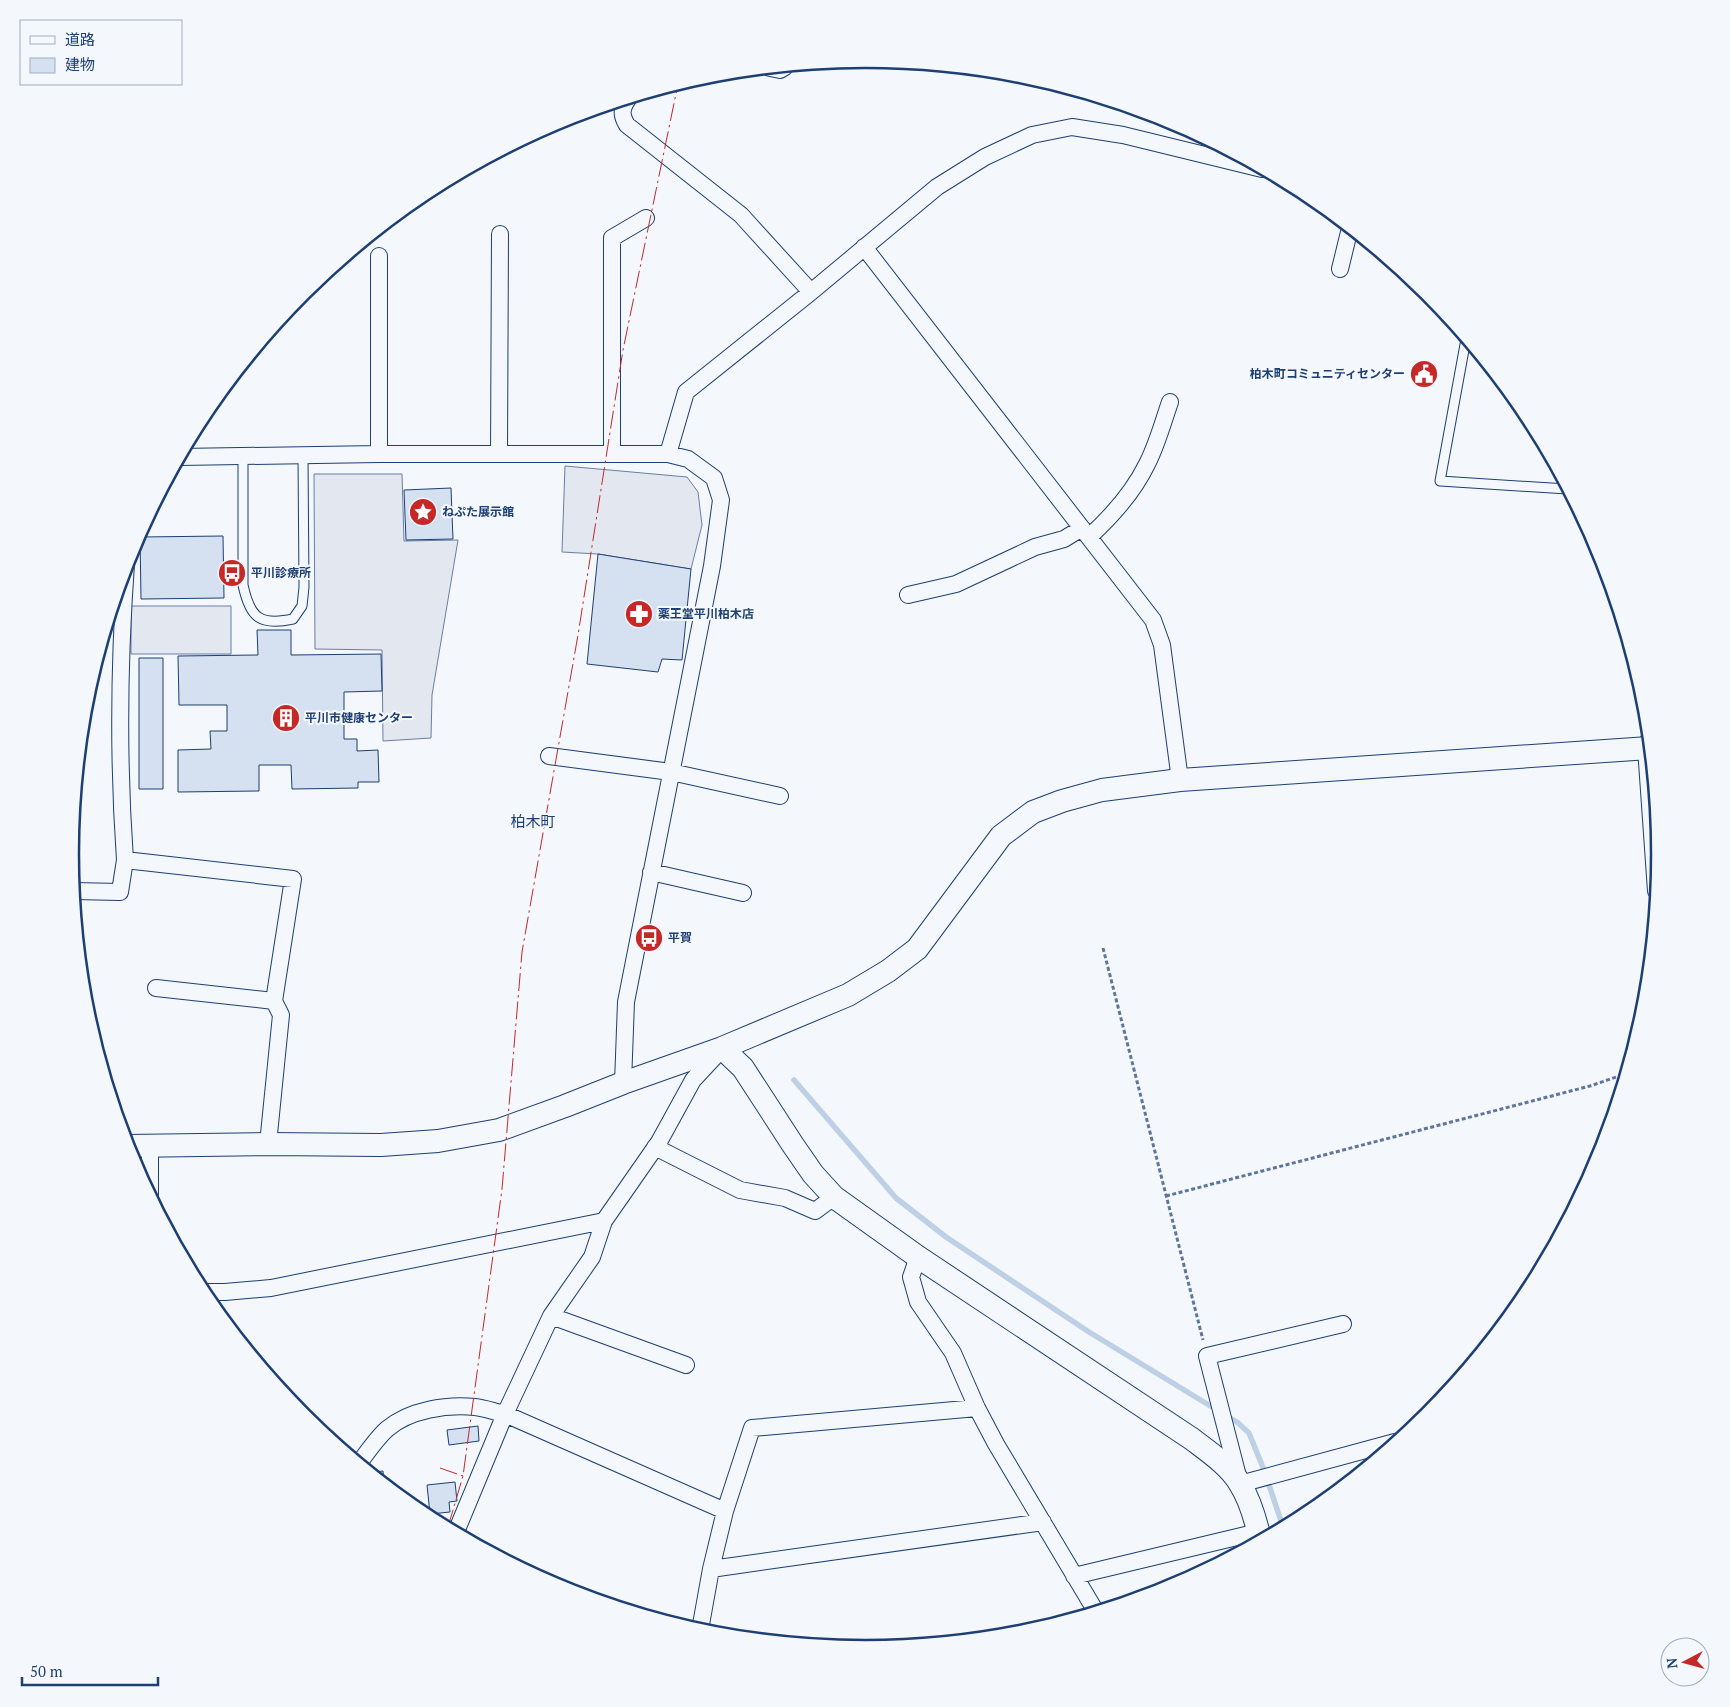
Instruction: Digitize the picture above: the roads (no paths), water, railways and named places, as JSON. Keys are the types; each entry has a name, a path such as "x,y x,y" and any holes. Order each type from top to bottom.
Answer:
{"street":[{"path":"623,106 622,116 627,125 741,215 811,292"},
{"path":"668,454 686,392 811,292 937,187 985,157 1032,135 1072,127 1122,135 1232,159"},
{"path":"612,454 612,238 646,218"},
{"path":"499,454 500,234"},
{"path":"1340,269 1348,234"},
{"path":"864,247 1153,620 1162,645 1180,780"},
{"path":"379,256 379,454"},
{"path":"908,595 956,584 1035,547 1086,533 1116,510 1131,491 1147,464 1170,402"},
{"path":"186,457 379,454 668,454 688,459 714,478 721,500 712,566 626,1002 623,1083"},
{"path":"80,891 120,892 125,860 120,798 124,593"},
{"path":"136,1146 381,1145 438,1141 499,1130 565,1106 722,1048 848,995 888,971 917,949 1002,836 1033,812 1062,801 1102,790 1180,780 1643,745"},
{"path":"549,756 671,772 780,796"},
{"path":"125,860 293,880 274,1001 281,1016 268,1144"},
{"path":"652,872 744,892"},
{"path":"156,988 274,1001"},
{"path":"459,1526 505,1414 550,1316 592,1257 604,1221 655,1147 693,1080 722,1048"},
{"path":"722,1048 743,1068 813,1174 834,1197 918,1257 1192,1439 1228,1469 1240,1484"},
{"path":"150,1146 150,1179"},
{"path":"655,1147 740,1190 785,1198 815,1211 834,1197"},
{"path":"212,1291 271,1288 604,1221"},
{"path":"918,1257 911,1277 918,1302 953,1353 996,1444 1092,1606"},
{"path":"550,1316 686,1365"},
{"path":"1258,1534 1240,1484 1207,1356 1343,1324"},
{"path":"364,1458 387,1429 402,1420 418,1413 454,1406 476,1407 505,1414 725,1510"},
{"path":"701,1622 711,1569 725,1510 752,1428 978,1408"},
{"path":"1240,1484 1381,1446"},
{"path":"711,1569 1043,1522"},
{"path":"1074,1576 1251,1538"}],"lane":[{"path":"1465,346 1440,481 1561,489"},
{"path":"243,456 244,586 246,600 252,612 263,620 278,622 293,619 302,606 304,587 303,455"}],"waterway":[{"path":"794,1080 896,1198 946,1237 1089,1332 1217,1410"},
{"path":"1227,1416 1249,1433 1281,1520"}],"place":[{"name":"柏木町コミュニティセンター","path":"1424,374"},
{"name":"ねぷた展示館","path":"423,512"},
{"name":"平川診療所","path":"232,573"},
{"name":"薬王堂平川柏木店","path":"639,614"},
{"name":"平川市健康センター","path":"286,718"},
{"name":"平賀","path":"649,938"}],"district":[{"name":"柏木町","path":"533,822"}]}
